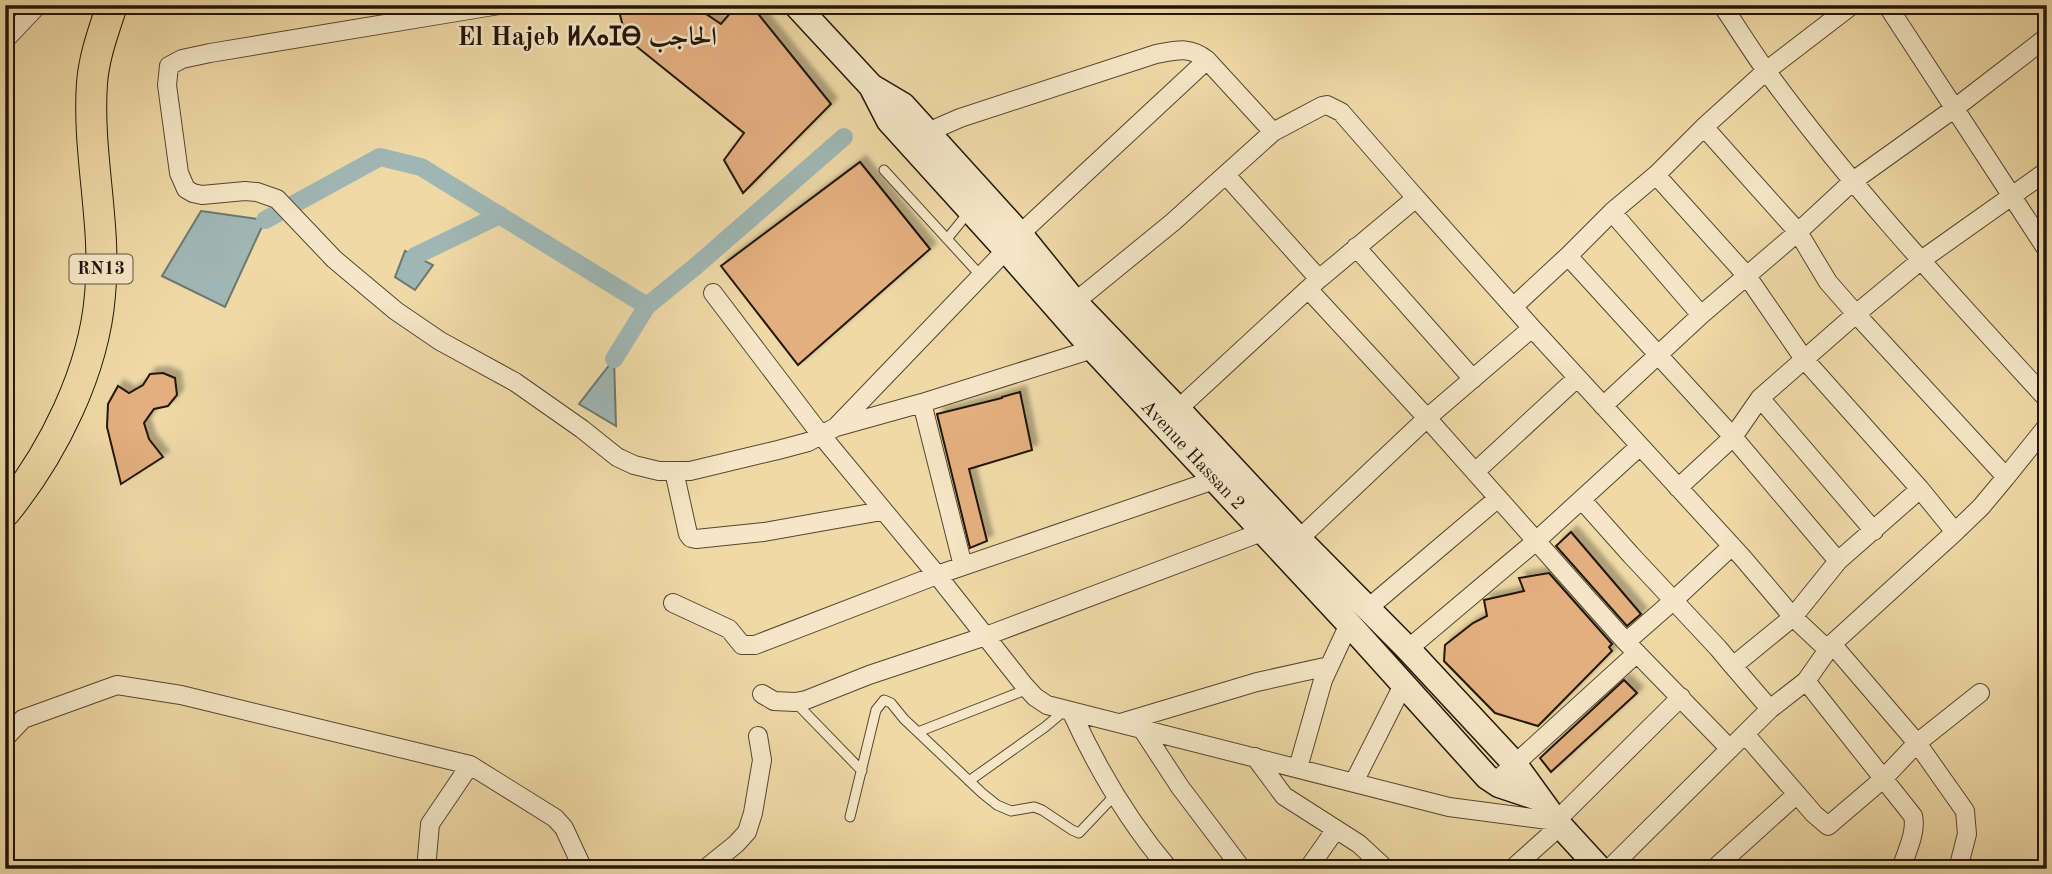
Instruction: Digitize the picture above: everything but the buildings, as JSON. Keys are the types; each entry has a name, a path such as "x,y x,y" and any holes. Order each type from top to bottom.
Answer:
{"highway":[{"name":"RN13","path":"5,490 36,443 69,368 79,335 84,299 84,259 76,82 96,5"},
{"name":"RN13","path":"5,512 42,463 62,424 96,331 101,293 101,249 93,153 92,82 97,53 112,5"}],"main road":[{"name":"Avenue Hassan 2","path":"796,5 871,86 888,121 969,211 1013,242 1074,302 1299,539 1358,617 1404,685 1472,761 1494,782 1538,798"},
{"name":"Avenue Hassan 2","path":"871,86 904,105 928,132 1093,349 1262,532 1358,617 1408,649 1514,763 1558,824 1600,869"},
{"path":"1472,761 1492,740"}],"street":[{"path":"16,5 20,25"},
{"path":"5,40 38,5"},
{"path":"499,5 175,61 169,66 167,85 179,173 186,189 193,194 202,195 257,192 277,199 334,259 396,311 433,337 515,382 617,457 646,468 674,471 699,469 808,442 828,431 1093,349"},
{"path":"1722,5 1766,71 1853,181 1920,261 2047,399"},
{"path":"1513,307 1766,71 1852,5"},
{"path":"1887,5 2047,250"},
{"path":"1603,406 1853,181 1955,108 2047,37"},
{"path":"928,132 960,118 1156,54 1181,50 1198,53 1207,60 1273,132"},
{"path":"828,431 1013,242 1207,60"},
{"path":"1074,302 1173,222 1273,132 1322,106 1341,112 1793,617 1829,647 1917,743 1965,811 1967,834 1958,869"},
{"path":"1704,127 1798,232 1828,282 2006,477"},
{"path":"1678,488 1733,437 1760,398 1856,314 1920,261 2047,170"},
{"path":"1656,174 1747,276 1804,359 1955,532"},
{"path":"1226,175 1314,284 1497,499 1631,647 1730,749"},
{"path":"1178,409 1314,284 1416,198"},
{"path":"1612,212 1701,315"},
{"path":"1356,247 1473,379"},
{"path":"1568,257 1733,437 1838,561"},
{"path":"713,292 828,431 882,511 1028,689 1047,705 1449,807 1558,824"},
{"path":"1299,539 1427,418 1532,328"},
{"path":"1475,472 1577,378"},
{"path":"1760,398 1874,531"},
{"path":"922,404 963,566"},
{"path":"1609,869 1770,709 1806,681 1829,647 1981,506 2047,426"},
{"path":"1408,649 1536,541 1640,446"},
{"path":"674,471 688,534 696,539 764,532 882,511"},
{"path":"673,603 729,629 740,643 749,646 937,575 1214,480"},
{"path":"1732,666 1793,617 1838,561 1920,489"},
{"path":"1298,768 1329,666 1358,617 1497,499"},
{"path":"1582,500 1770,709"},
{"path":"762,694 774,701 794,702 986,636 1262,532"},
{"path":"1494,782 1631,647 1674,600 1732,546"},
{"path":"1118,723 1257,682 1329,666"},
{"path":"1806,681 1913,816 1913,831 1901,869"},
{"path":"5,738 23,719 117,685 181,695 470,765 555,818 564,828 583,869"},
{"path":"1354,782 1404,685"},
{"path":"1745,734 1814,814 1828,826 1883,779 1917,743 1980,693"},
{"path":"1512,869 1681,697"},
{"path":"1068,712 1142,837 1169,869"},
{"path":"1142,729 1180,787 1242,869"},
{"path":"705,869 747,832 762,760 758,736"},
{"path":"1255,757 1284,796 1359,844 1386,869"},
{"path":"426,869 430,824 470,765"},
{"path":"1714,869 1797,794"},
{"path":"1308,869 1336,828"}],"lane":[{"path":"884,170 981,276"},
{"path":"947,239 969,211"},
{"path":"918,732 1028,689"},
{"path":"850,817 876,710 884,700 891,703 969,780 997,805 1006,809 1016,811 1034,807 1077,833 1115,795"},
{"path":"794,702 862,772"},
{"path":"969,780 1068,712"}],"water":[{"path":"201,211 265,220 225,307 162,276"},
{"path":"405,251 433,265 415,290 395,277"},
{"path":"614,359 616,426 579,404"}],"waterway":[{"path":"614,359 647,306 844,137"},
{"path":"265,220 380,157 421,167 647,306"},
{"path":"415,256 500,215"}],"district":[{"name":"El Hajeb ⵍⵃⴰⵊⴱ الحاجب","path":"587,38"}]}
